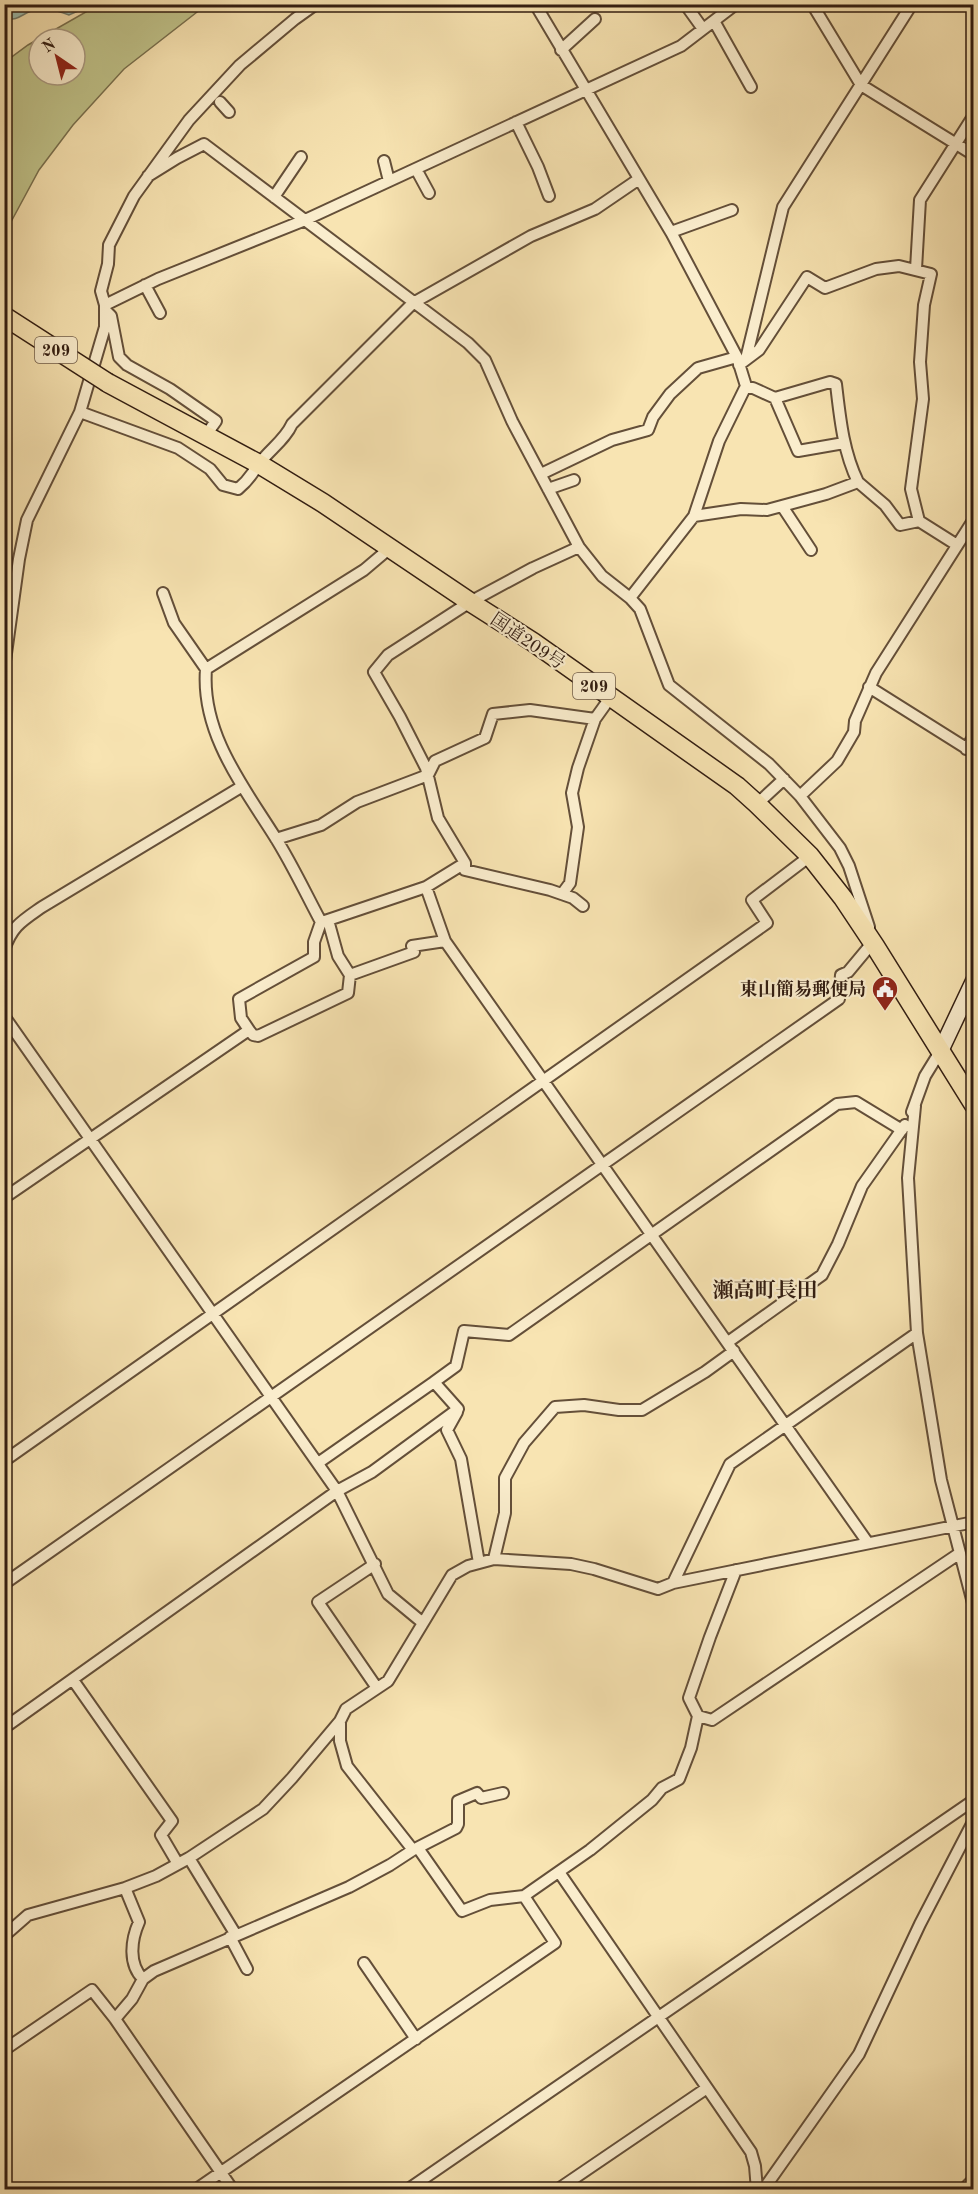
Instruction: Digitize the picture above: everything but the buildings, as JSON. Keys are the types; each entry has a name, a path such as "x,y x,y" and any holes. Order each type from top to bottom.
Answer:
{"highway":[{"name":"国道209号","path":"4,316 108,383 259,464 323,502 533,642 729,780 758,804 810,856 843,898 974,1105"}],"main road":[{"path":"940,1050 972,986"}],"street":[{"path":"4,668 19,559 27,520 80,412 105,327 105,308 101,291 108,264 109,245 134,196 189,120 240,65 316,4"},
{"path":"535,4 671,232 741,360 746,386 719,441 694,516 630,598"},
{"path":"684,4 703,29"},
{"path":"105,308 145,285 305,220 681,46 736,4"},
{"path":"812,4 861,85 974,155"},
{"path":"741,360 783,207 912,4"},
{"path":"561,50 594,19"},
{"path":"714,21 751,87"},
{"path":"220,102 228,112"},
{"path":"916,269 920,200 974,116"},
{"path":"516,122 549,196"},
{"path":"4,1584 839,999 841,975 848,972 874,944 849,867 840,848 800,796 769,764 669,685 640,609 602,576 579,547 512,421 485,360 468,343 204,144 148,176"},
{"path":"274,197 302,157"},
{"path":"384,161 389,181"},
{"path":"416,169 429,193"},
{"path":"80,412 177,448 210,469 223,485 238,489 250,480 259,464 289,432 292,424 412,303 531,236 595,209 639,179"},
{"path":"671,232 732,210"},
{"path":"541,474 612,440 648,430 653,417 669,394 698,368 741,360 759,350 807,277 825,288 876,269 899,266 931,274 924,305 920,362 923,399 911,489 919,520 957,545"},
{"path":"145,285 160,313"},
{"path":"105,308 111,316 119,357 216,421 211,428"},
{"path":"745,388 753,388 775,398 830,382 836,384 844,443 858,482 885,505 900,525 919,520"},
{"path":"775,398 798,451 844,443"},
{"path":"548,489 574,480"},
{"path":"694,516 741,509 767,510 826,494 858,482"},
{"path":"782,506 811,550"},
{"path":"800,796 837,761 854,732 855,721 876,673 974,519"},
{"path":"579,547 470,602 388,655 374,672 400,717 428,775 438,818 465,863 465,870 562,894 573,898 583,906"},
{"path":"206,669 364,570 390,548"},
{"path":"163,593 174,622 206,669 205,684 211,721 241,787 276,838 325,921 338,956 350,975 348,993 258,1036 253,1035 242,1018 239,999 314,957 314,942 325,921 426,887 465,863"},
{"path":"869,687 970,751 974,736"},
{"path":"562,894 570,883 578,827 572,793 578,768 595,719 610,698"},
{"path":"276,838 321,825 357,802 428,775 435,761 485,738 493,714 530,710 595,719"},
{"path":"758,804 784,779"},
{"path":"4,950 15,926 42,907 241,787"},
{"path":"4,1461 767,923 752,900 810,856"},
{"path":"426,887 445,941 868,1543"},
{"path":"350,975 414,952 412,946 445,941"},
{"path":"4,1016 338,1491 388,1594 423,1623"},
{"path":"4,1198 249,1030"},
{"path":"494,1559 505,1513 505,1478 524,1443 555,1407 584,1405 619,1410 642,1410 705,1372 731,1346 822,1275 838,1244 861,1186 902,1130 915,1106 925,1076 940,1050"},
{"path":"318,1463 456,1366 464,1332 509,1335 837,1104 856,1102 902,1130"},
{"path":"915,1106 908,1178 916,1332 934,1447 974,1607"},
{"path":"673,1583 730,1464 916,1332"},
{"path":"434,1382 458,1409"},
{"path":"4,1728 338,1491 372,1472 458,1409"},
{"path":"458,1409 447,1430 461,1459 479,1563"},
{"path":"4,1936 28,1915 125,1888 156,1876 189,1858 263,1809 340,1721 346,1709 388,1681 452,1575 468,1566 494,1559 571,1564 658,1589 673,1583 974,1522"},
{"path":"698,1716 712,1720 960,1553"},
{"path":"375,1564 318,1602 377,1688"},
{"path":"340,1721 340,1741 346,1766 415,1849 462,1911 490,1900 524,1896 590,1850 652,1800 662,1788 679,1779 691,1748 698,1716 689,1698 736,1570"},
{"path":"73,1680 172,1821 160,1835 177,1864"},
{"path":"115,2019 132,1999 142,1979 154,1971 349,1887 456,1828 458,1801 477,1794 482,1798 503,1793"},
{"path":"407,2190 974,1800"},
{"path":"763,2190 859,2054 920,1924 974,1820"},
{"path":"189,1858 233,1936 247,1969"},
{"path":"559,1872 751,2152 757,2190"},
{"path":"125,1888 139,1922 132,1948 136,1973 142,1979"},
{"path":"195,2190 555,1943 524,1896"},
{"path":"364,1963 416,2039"},
{"path":"4,2050 92,1990 115,2019 232,2190"},
{"path":"557,2190 707,2088"},
{"path":"963,2190 974,2179"}],"green space":[{"path":"98,5 206,5 124,69 73,125 39,170 5,233 5,62 27,46 27,87 87,87 87,27 60,27"}],"shaded area":[{"path":"17,4 92,5 69,15 40,9 16,18 5,19 5,9"}],"place":[{"name":"東山簡易郵便局","path":"885,1012"}],"district":[{"name":"瀬高町長田","path":"765,1290"}]}
